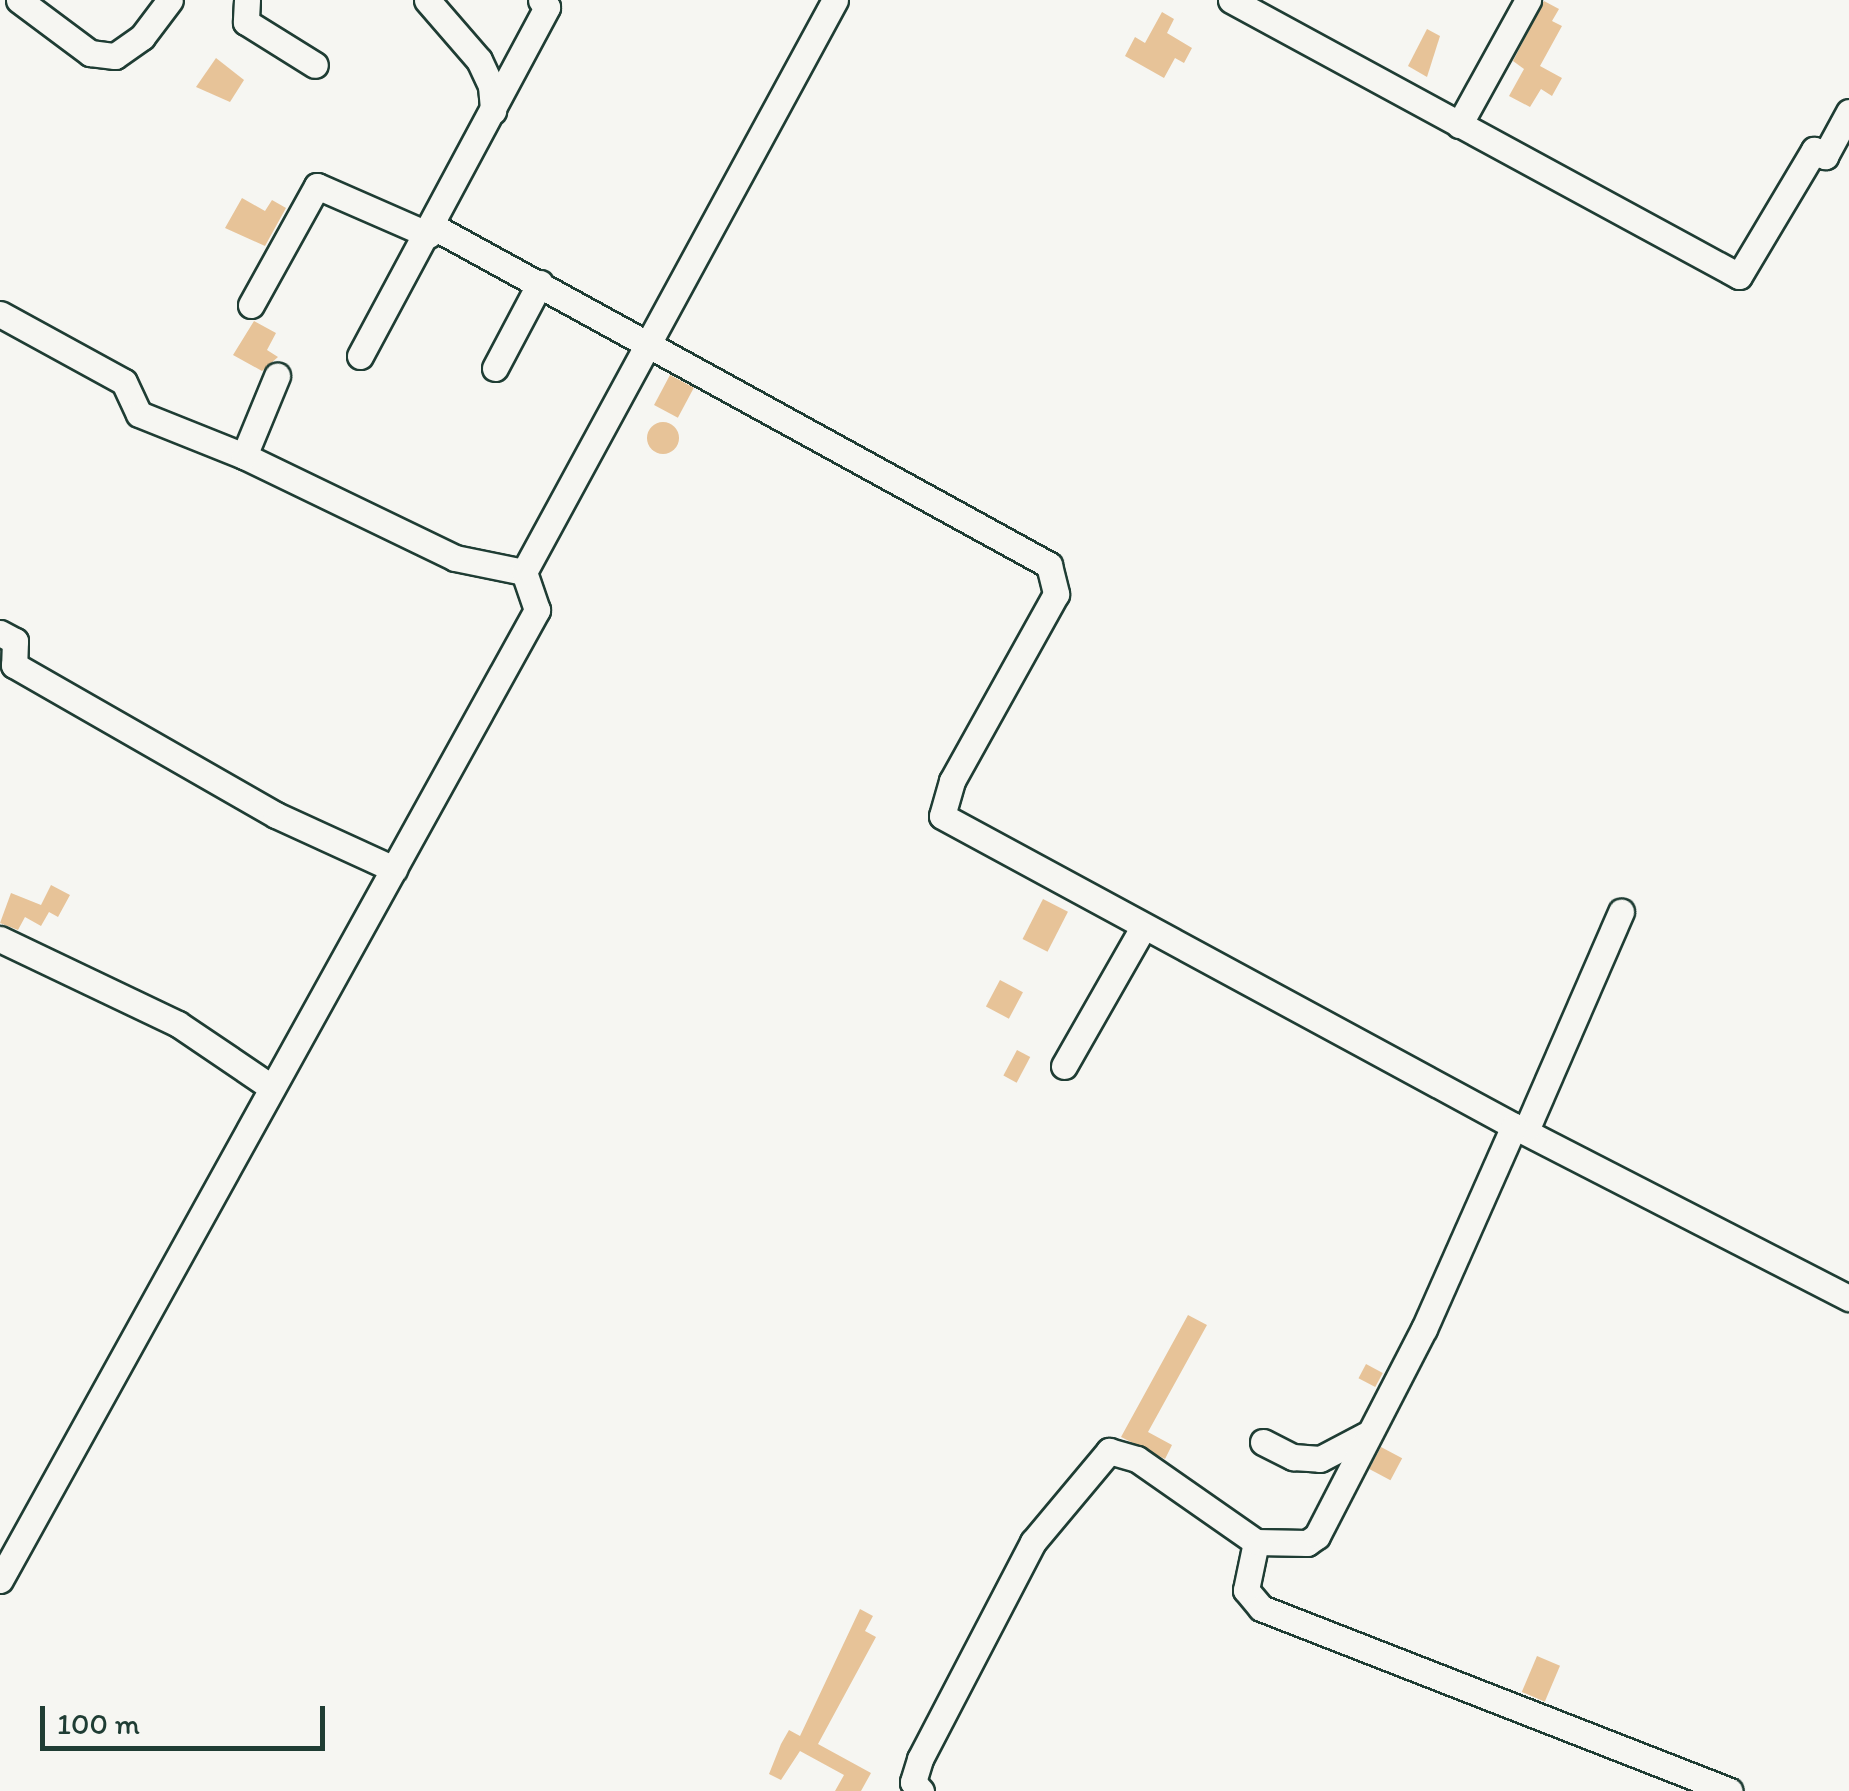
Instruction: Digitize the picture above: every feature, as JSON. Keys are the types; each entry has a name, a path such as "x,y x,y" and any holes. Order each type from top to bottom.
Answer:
{"street":[{"path":"19,0 90,53 116,56 142,37 170,0"},
{"path":"247,0 246,22 315,65"},
{"path":"427,0 479,60 492,86 493,111"},
{"path":"360,356 432,231 547,7 541,0"},
{"path":"0,1580 537,610 529,584 648,340 835,0"},
{"path":"1231,0 1739,276 1814,150 1825,156 1849,112"},
{"path":"1459,125 1528,0"},
{"path":"251,304 317,186 432,231 540,283 1049,565 1056,594 952,781 941,804 942,816 1142,929 1849,1298"},
{"path":"495,368 540,283"},
{"path":"0,314 124,382 139,414 244,456 455,558 529,584"},
{"path":"244,456 278,376"},
{"path":"0,633 15,642 14,665 276,815 394,869"},
{"path":"920,1791 913,1782 920,1759 1033,1542 1109,1451 1137,1459 1256,1542 1307,1543 1317,1536 1424,1329 1621,912"},
{"path":"1064,1066 1142,929"},
{"path":"0,938 178,1024 272,1087"},
{"path":"1264,1442 1293,1457 1320,1460 1370,1432"},
{"path":"1256,1542 1246,1590 1261,1608 1730,1791"}],"building":[{"path":"1544,1 1559,9 1552,21 1562,26 1540,66 1562,78 1552,96 1541,89 1530,107 1509,96 1524,69 1513,61"},
{"path":"1162,12 1174,19 1167,33 1192,48 1184,63 1175,58 1164,78 1125,56 1135,37 1145,43"},
{"path":"1427,29 1440,36 1427,77 1408,66"},
{"path":"216,58 244,80 230,102 196,87"},
{"path":"242,198 265,211 272,200 286,208 265,246 225,228"},
{"path":"254,321 276,333 267,350 278,357 262,371 233,355"},
{"path":"670,375 694,388 678,418 654,405"},
{"path":"663,422 674,427 679,438 674,449 663,454 652,449 647,438 652,427"},
{"path":"51,885 70,895 58,917 49,912 41,926 25,917 18,930 0,923 11,893 41,905"},
{"path":"1043,899 1068,912 1048,952 1023,939"},
{"path":"1000,980 1023,992 1009,1019 986,1006"},
{"path":"1017,1050 1030,1057 1017,1083 1003,1076"},
{"path":"1188,1315 1207,1325 1148,1432 1172,1445 1165,1459 1121,1437"},
{"path":"1366,1364 1383,1373 1375,1387 1358,1378"},
{"path":"1381,1447 1402,1458 1390,1480 1369,1469"},
{"path":"860,1609 873,1616 865,1631 876,1637 818,1744 871,1773 861,1791 835,1791 844,1775 800,1751 781,1780 769,1774 789,1730 800,1736"},
{"path":"1537,1656 1560,1666 1545,1702 1522,1692"}]}
